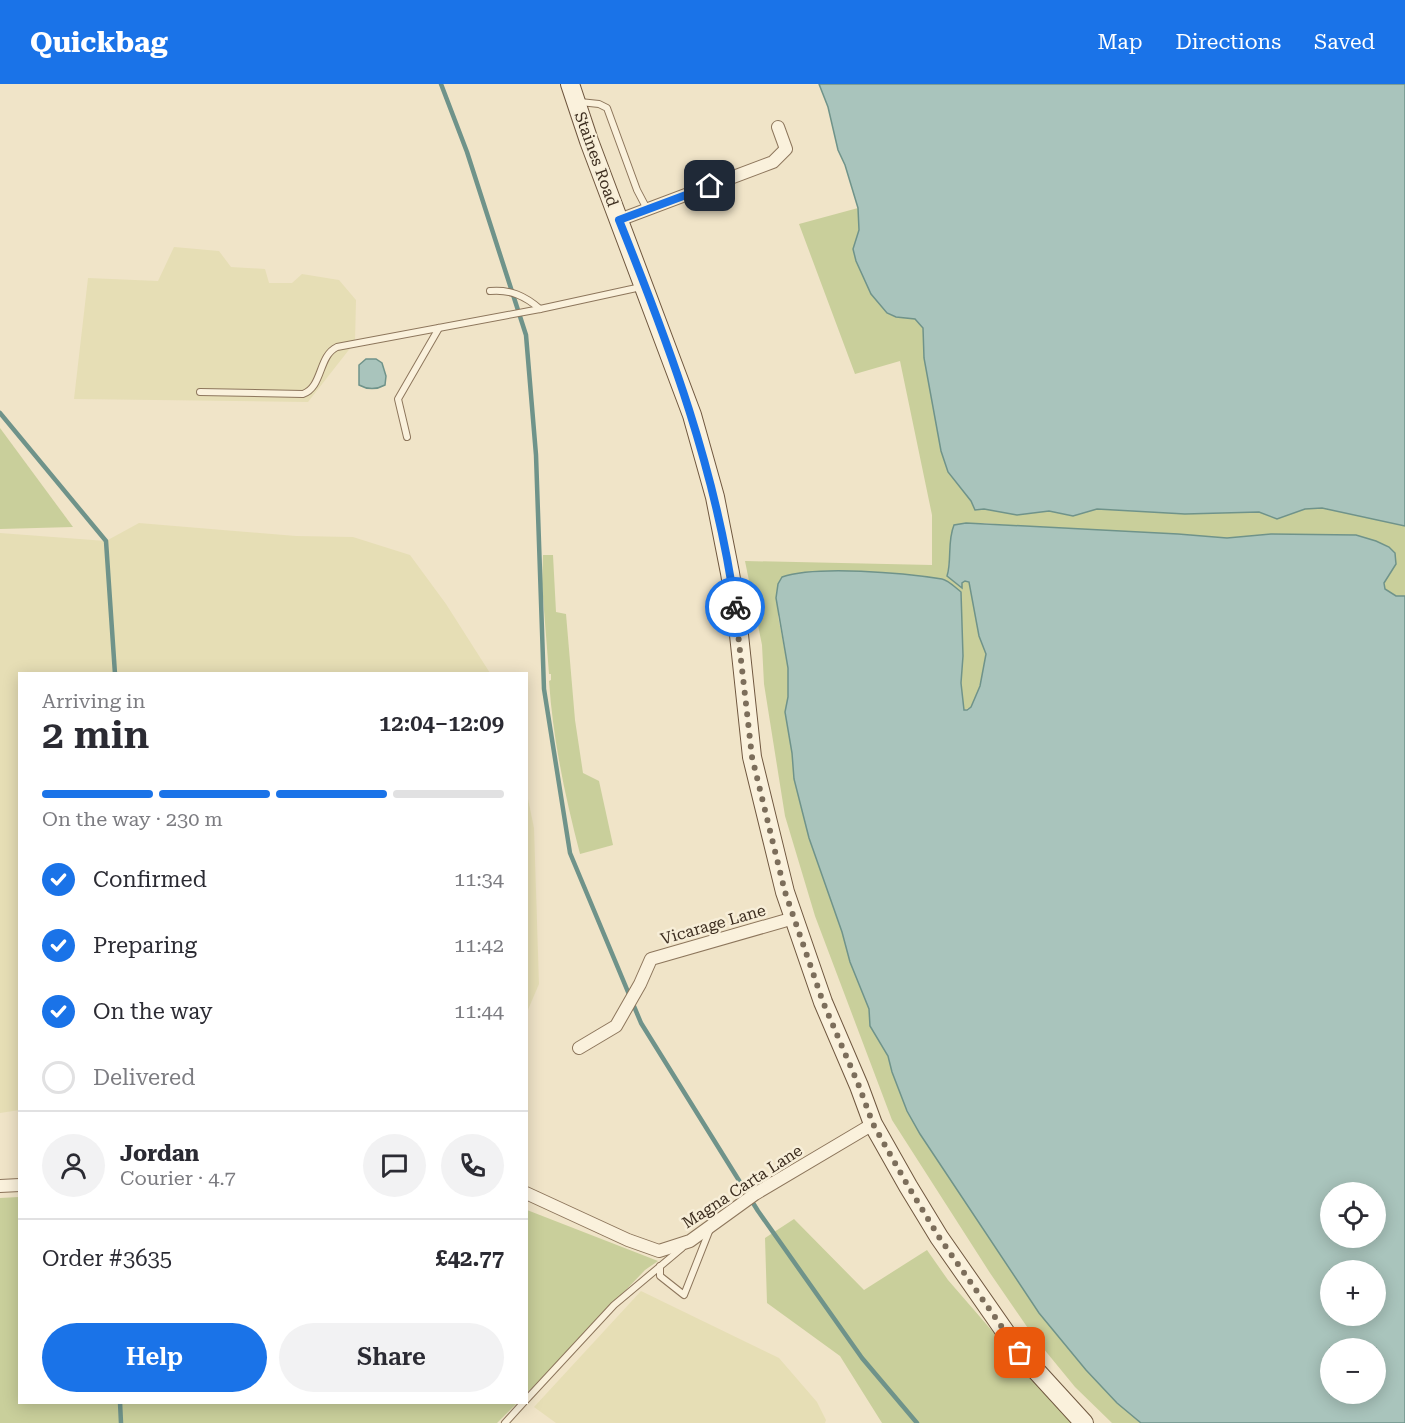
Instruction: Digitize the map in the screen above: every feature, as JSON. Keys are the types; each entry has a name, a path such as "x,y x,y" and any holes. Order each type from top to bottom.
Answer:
{"main road":[{"name":"Staines Road","path":"570,84 589,141 692,415 715,497 734,595 752,757 785,892 823,1002 873,1124 939,1237 1020,1353 1084,1423"}],"street":[{"path":"619,220 773,162 786,149 778,127"},
{"name":"Vicarage Lane","path":"579,1048 616,1026 640,984 651,959 794,918"},
{"name":"Magna Carta Lane","path":"528,1194 628,1240 659,1251 690,1241 755,1194 873,1124"},
{"path":"0,1186 18,1185"}],"lane":[{"path":"576,102 600,104 607,108 637,190 647,209"},
{"path":"200,392 303,394 313,386 333,349 645,286"},
{"path":"490,291 507,291 517,294 540,309"},
{"path":"407,437 398,399 439,328"},
{"path":"660,1266 660,1276 684,1295 712,1226"},
{"path":"528,1398 614,1305 690,1241"},
{"path":"505,1423 522,1404"}],"shaded area":[{"path":"174,247 219,251 231,267 265,269 269,283 292,283 302,274 339,280 356,300 355,342 308,402 74,399 88,278 158,281"},
{"path":"139,523 296,536 353,537 410,555 446,604 489,672 18,672 18,1110 0,1113 0,533 106,541"},
{"path":"528,799 534,828 539,984 528,1010"},
{"path":"641,1291 779,1358 817,1402 826,1420 825,1423 556,1423 534,1407"}],"green space":[{"path":"858,208 859,230 853,249 896,317 915,319 923,328 924,358 941,451 948,472 971,501 975,510 984,509 1017,515 1049,511 1073,516 1097,509 1185,514 1259,512 1277,519 1305,509 1322,508 1405,526 1405,596 1396,596 1385,589 1384,583 1396,564 1356,535 1271,534 1227,538 1048,529 985,523 954,525 947,576 962,587 965,580 969,582 979,636 986,654 980,686 971,707 964,710 961,683 963,656 961,592 944,579 891,573 819,571 778,616 788,668 788,697 785,712 794,779 809,838 842,932 850,962 869,1009 870,1026 888,1056 907,1111 1039,1313 1086,1370 1117,1403 1141,1423 1112,1423 1075,1387 1034,1337 990,1273 892,1120 815,916 785,816 764,684 762,645 745,561 932,565 932,515 900,361 855,374 799,224"},
{"path":"0,428 73,527 0,529"},
{"path":"543,555 553,555 556,612 566,614 575,720 583,773 599,781 613,845 580,854 553,725 549,681 551,674 549,674 542,584"},
{"path":"18,1197 18,1404 516,1404 497,1423 0,1423 0,1198"},
{"path":"528,1210 658,1261 645,1270 528,1392"},
{"path":"794,1219 864,1290 927,1250 948,1280 1072,1423 882,1423 840,1356 767,1303 765,1238"}],"water":[{"path":"819,84 1405,84 1405,526 1322,508 1305,509 1277,519 1259,512 1185,514 1097,509 1073,516 1049,511 1017,515 984,509 975,510 971,501 948,472 941,451 924,358 923,328 915,319 896,317 887,313 871,294 856,261 853,249 859,230 858,208"},
{"path":"366,359 376,359 382,363 386,376 385,385 372,389 359,385 359,365"},
{"path":"966,523 1227,538 1271,534 1356,535 1389,547 1395,553 1396,564 1384,583 1385,589 1396,596 1405,596 1405,1423 1141,1423 1117,1403 1086,1370 1039,1313 907,1111 888,1056 870,1026 869,1009 850,962 842,932 809,838 794,779 785,712 788,697 788,668 776,598 778,584 782,577 816,571 884,573 947,581 961,592 963,656 961,683 964,710 967,710 971,707 980,686 986,654 979,636 969,582 962,583 962,588 947,576 954,525"}],"waterway":[{"path":"441,84 467,152 526,335 536,455 544,689 570,853 641,1023 758,1211 862,1358 917,1423"},
{"path":"0,413 106,541 115,672"},
{"path":"120,1404 121,1423"}],"way so far":[{"path":"735,607 752,757 785,892 823,1002 873,1124 939,1237 1020,1353"}],"route":[{"path":"710,186 619,220 692,415 715,497 735,607"}]}
